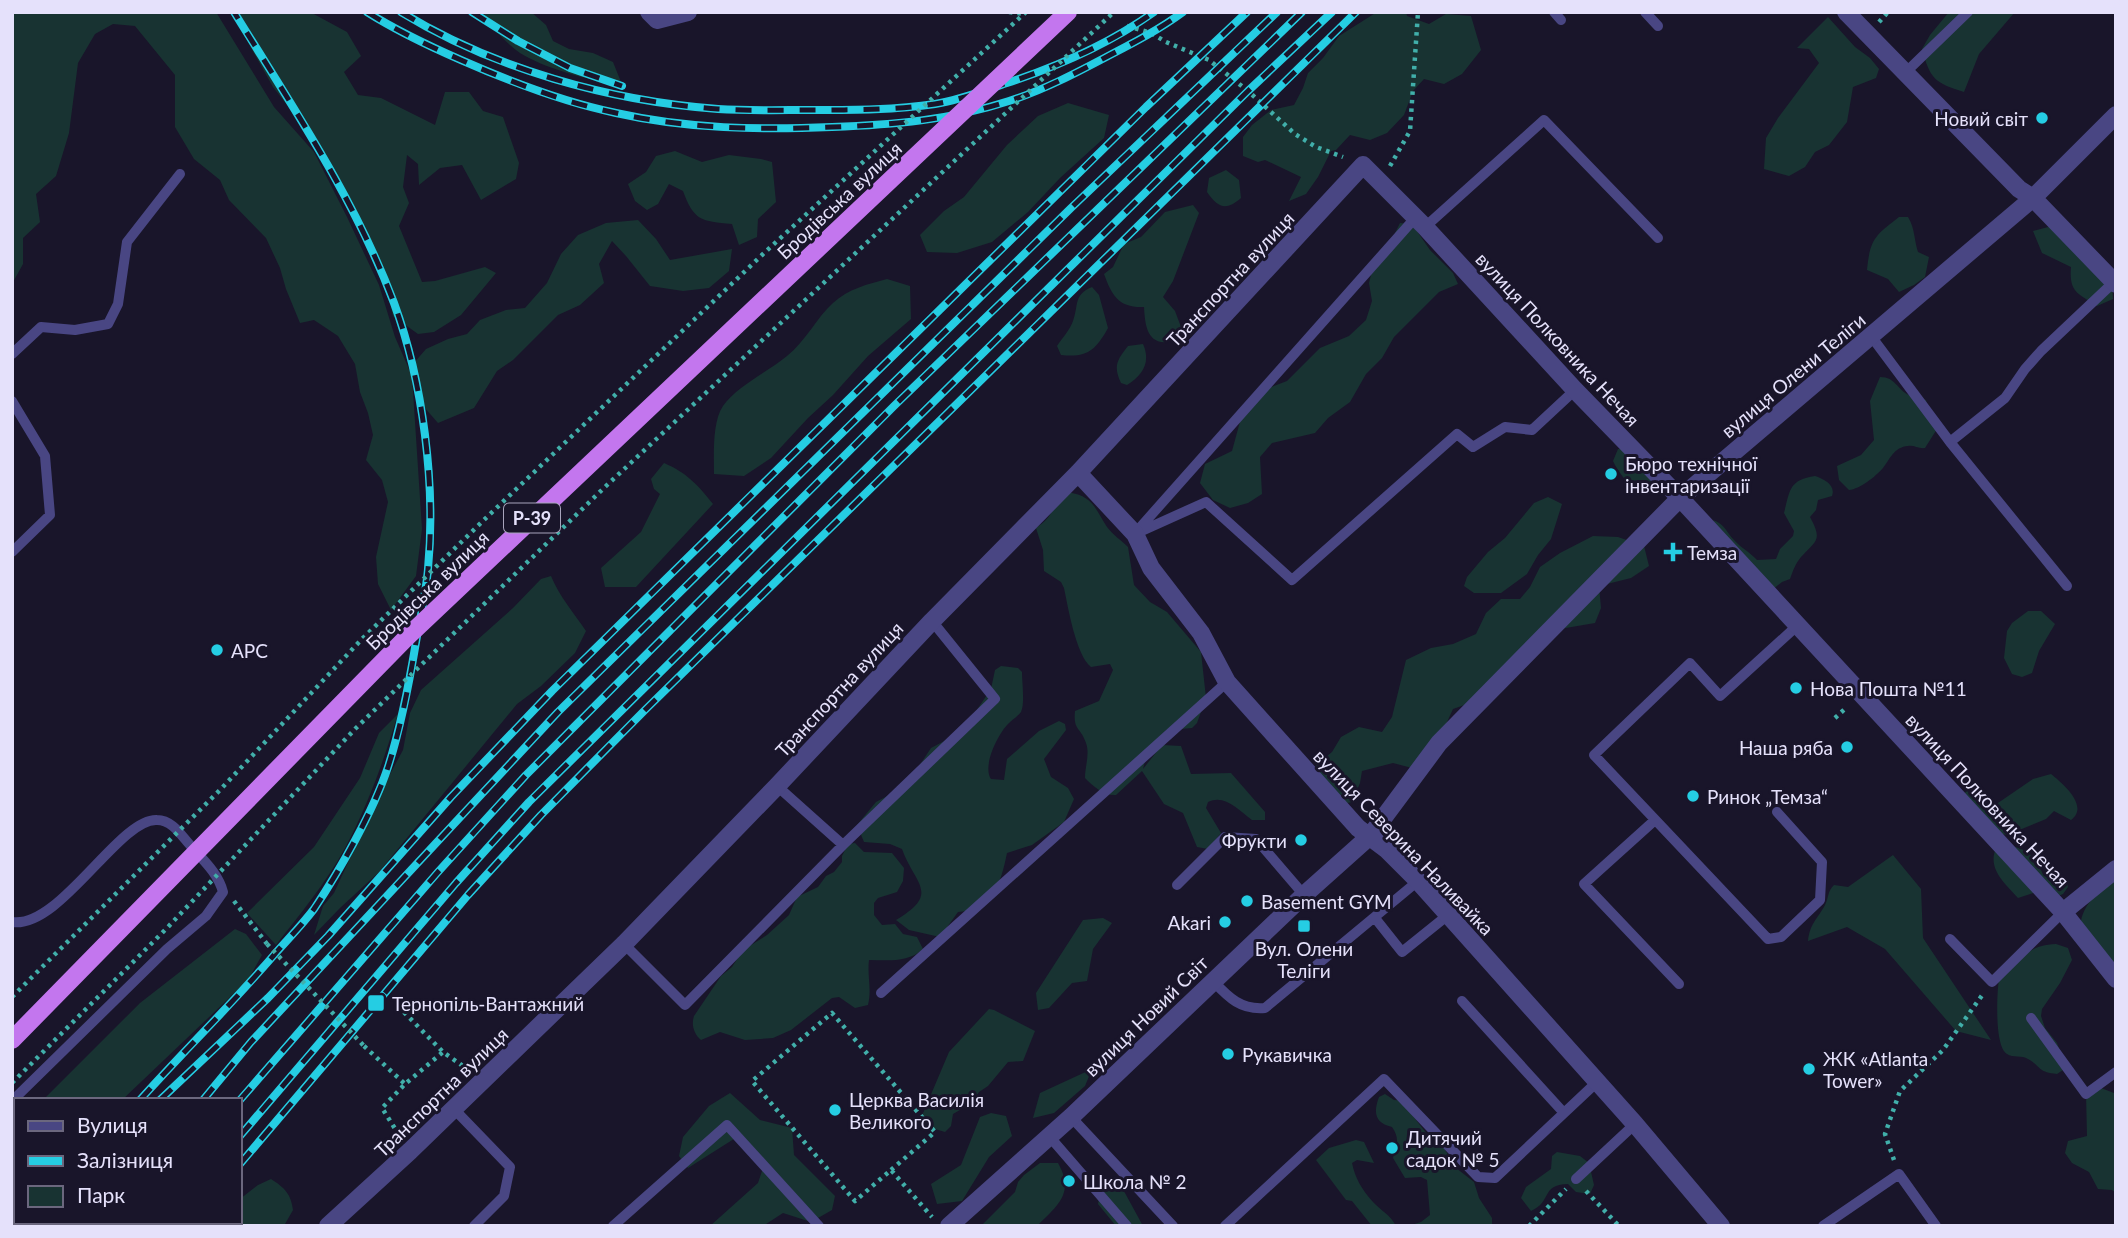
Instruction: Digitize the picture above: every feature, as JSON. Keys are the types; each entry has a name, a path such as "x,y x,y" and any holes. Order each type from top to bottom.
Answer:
{"main road":[{"name":"Бродівська вулиця","path":"12,1040 406,638 1068,12"}],"street":[{"path":"649,12 657,20 688,12"},
{"path":"1846,12 2115,283"},
{"name":"вулиця Олени Теліги","path":"1370,836 1439,743 1680,498 2033,198 2116,115"},
{"name":"вулиця Полковника Нечая","path":"1363,165 1798,625 2063,912 2116,979"},
{"name":"Транспортна вулиця","path":"328,1226 410,1152 624,944 932,621 1078,473 1363,165"},
{"name":"вулиця Северина Наливайка","path":"1078,473 1135,534 1151,568 1201,633 1227,682 1358,828 1418,881 1635,1124 1721,1226"},
{"name":"вулиця Новий Світ","path":"943,1224 1049,1136 1370,836"},
{"path":"2063,912 2116,869"}],"lane":[{"path":"1645,12 1658,26"},
{"path":"1905,73 1968,12"},
{"path":"1135,534 1420,223 1544,120 1658,238"},
{"path":"12,354 41,327 75,330 108,324 118,304 127,242 180,174"},
{"path":"1950,442 2005,398 2041,351 2115,283"},
{"path":"1871,336 1950,442 2067,586"},
{"path":"1135,534 1206,502 1292,580 1457,434 1473,447 1504,427 1532,430 1575,390"},
{"path":"12,401 45,456 50,515 12,552"},
{"path":"624,944 685,1005 843,845 995,699 932,621"},
{"path":"1777,812 1822,862 1820,900 1781,937 1768,939 1594,755 1690,663 1720,696 1798,625"},
{"path":"881,993 1227,682"},
{"path":"777,786 843,845"},
{"path":"12,922 22,923 50,909 128,834 143,823 157,820 171,824 220,878 223,892 206,916 167,948 15,1098"},
{"path":"1655,820 1584,884 1679,985"},
{"path":"1177,885 1225,837 1256,839 1304,895"},
{"path":"1213,981 1231,1000 1252,1009 1265,1008 1418,881"},
{"path":"1950,939 1992,982 2063,912"},
{"path":"1375,918 1402,952 1448,915"},
{"path":"1462,1001 1564,1114"},
{"path":"2031,1018 2086,1094 2116,1072"},
{"path":"1225,1226 1384,1079 1478,1177 1495,1178 1596,1083"},
{"path":"454,1109 510,1167 504,1196 474,1226"},
{"path":"1070,1116 1174,1226"},
{"path":"1576,1179 1635,1124"},
{"path":"612,1226 727,1125 819,1226"},
{"path":"1049,1136 1127,1226"},
{"path":"1823,1226 1899,1174 1936,1226"}],"path":[{"path":"1009,12 1025,13"},
{"path":"12,1083 167,928 366,719 606,486 1114,12"},
{"path":"1377,179 1393,162 1410,131 1418,12"},
{"path":"12,997 220,790 362,639 478,525 762,255 1025,13"},
{"path":"1127,26 1151,33 1209,60 1248,91 1294,134 1316,147 1363,165"},
{"path":"231,897 267,944 364,1046 405,1084"},
{"path":"1899,1174 1885,1134 1900,1091 1943,1050 1992,982"},
{"path":"398,1006 443,1052 483,1081"},
{"path":"832,1013 935,1132 891,1170 855,1201 752,1081 832,1013"},
{"path":"410,1152 382,1108 405,1084 443,1052"},
{"path":"891,1170 943,1224"},
{"path":"1529,1226 1576,1179 1619,1226"}],"green space":[{"path":"12,12 216,12 274,107 314,152 379,285 395,337 412,376 422,529 416,576 391,610 378,584 376,557 388,502 382,480 366,460 373,435 355,364 338,336 314,320 300,323 266,238 229,200 220,180 194,159 175,127 175,75 135,26 113,24 95,34 78,63 69,133 56,176 36,194 40,222 23,238 23,264 12,284"},
{"path":"231,12 310,12 347,32 361,56 344,72 358,95 381,98 435,125 445,92 469,92 483,111 503,117 519,163 516,179 481,200 462,165 440,168 419,185 418,164 407,155 403,187 409,203 399,226 422,282 485,267 496,273 461,315 434,332 418,334 393,316 383,267 319,146 273,87"},
{"path":"483,12 531,12 546,25 553,41 569,49 593,53 613,62 621,82 597,80 555,69 520,53 504,40"},
{"path":"1377,12 1406,12 1407,16 1429,24 1446,14 1471,16 1481,50 1462,74 1444,84 1424,79 1413,91 1404,115 1387,133 1370,140 1350,135 1336,150 1331,151 1306,194 1289,201 1301,177 1265,160 1258,162 1243,156 1243,137 1252,125 1271,110 1294,105 1308,73 1339,36"},
{"path":"1949,12 2015,12 1979,54 1964,92 1946,86 1935,78 1922,49"},
{"path":"1828,17 1879,69 1876,78 1853,87 1847,122 1829,145 1815,152 1805,167 1789,176 1764,169 1766,138 1819,63 1809,49 1797,48"},
{"path":"1068,103 1109,115 1104,138 1028,212 992,242 957,253 927,252 920,235 944,211 964,197 1007,145 1038,116"},
{"path":"675,151 702,162 729,155 772,162 776,202 758,219 757,237 739,245 732,224 700,218 691,208 683,191 669,184 658,204 647,210 635,201 628,184 646,172 656,156"},
{"path":"1226,170 1239,180 1241,198 1231,205 1222,206 1207,192 1209,178"},
{"path":"1193,205 1199,213 1173,281 1163,297 1175,311 1181,327 1167,342 1160,342 1148,331 1144,307 1122,303 1110,289 1104,274 1113,267 1124,244 1141,237 1165,212"},
{"path":"1899,217 1908,217 1918,252 1929,257 1925,277 1899,292 1888,279 1867,270 1872,244 1885,228"},
{"path":"638,220 656,239 670,260 732,249 729,271 709,288 683,291 650,286 612,241 599,264 604,283 580,305 558,315 513,360 497,371 474,408 438,423 417,399 413,364 426,349 467,334 480,320 506,310 525,308 547,283 561,254 578,235 606,223"},
{"path":"1400,223 1412,224 1430,250 1453,273 1458,284 1439,292 1394,337 1382,358 1366,374 1350,402 1328,418 1315,433 1272,443 1260,457 1262,494 1248,503 1230,508 1213,500 1200,483 1205,464 1232,451 1241,418 1261,391 1287,381 1320,348 1349,336 1366,320 1372,301 1369,283 1375,259 1392,239"},
{"path":"2052,226 2112,282 2113,299 2097,306 2084,298 2073,287 2071,267 2042,253 2033,231"},
{"path":"887,279 910,286 911,319 868,356 771,458 744,476 714,474 717,421 729,399 794,350 839,298 858,288"},
{"path":"1092,287 1099,295 1108,328 1090,351 1078,355 1061,355 1057,346 1072,324 1079,297"},
{"path":"1143,344 1146,357 1144,368 1127,385 1121,383 1117,363 1121,355 1128,346"},
{"path":"1880,377 1890,379 1911,396 1926,400 1937,429 1925,448 1910,446 1899,449 1872,479 1849,490 1839,480 1837,466 1861,455 1874,440 1870,401"},
{"path":"1618,449 1625,449 1662,482 1649,492 1635,489 1621,475 1613,461"},
{"path":"664,463 692,480 713,504 636,587 605,587 601,568 641,532 660,494 654,489 651,479"},
{"path":"1815,476 1828,483 1833,492 1832,496 1818,500 1816,510 1810,517 1816,531 1816,540 1797,562 1790,579 1772,590 1729,546 1713,520 1723,526 1737,543 1757,560 1776,559 1780,549 1793,536 1794,531 1784,513 1792,487 1800,480"},
{"path":"1067,492 1082,496 1092,504 1109,530 1128,547 1134,585 1150,602 1167,612 1201,652 1206,698 1197,723 1192,728 1180,729 1174,725 1163,733 1150,750 1143,769 1162,745 1181,746 1191,774 1231,773 1265,812 1265,820 1252,820 1226,802 1208,802 1206,808 1221,833 1208,849 1197,847 1183,813 1164,804 1142,771 1116,795 1103,792 1085,778 1087,747 1076,726 1075,711 1099,701 1113,670 1110,664 1091,667 1086,661 1073,630 1064,588 1061,582 1044,571 1043,550 1036,528 1050,515 1055,498"},
{"path":"1548,497 1562,504 1551,539 1527,574 1501,593 1474,593 1464,586 1467,577 1488,552 1505,538 1534,503"},
{"path":"1593,536 1618,537 1644,546 1649,566 1631,578 1599,586 1601,608 1595,623 1554,630 1470,703 1453,709 1442,733 1412,768 1393,763 1362,771 1352,802 1334,806 1318,790 1316,765 1332,752 1341,737 1359,727 1382,732 1392,717 1406,660 1431,648 1453,644 1476,634 1486,613 1501,599 1520,599 1530,587 1540,567"},
{"path":"551,576 586,631 575,653 541,686 517,704 379,872 314,935 323,906 334,893 367,817 403,750 410,713 421,690 513,608 541,579"},
{"path":"2028,611 2041,611 2055,624 2039,651 2032,673 2022,677 2012,674 2004,658 2007,631 2012,623"},
{"path":"1001,666 1018,668 1022,672 1023,704 1021,712 1004,729 992,750 988,766 991,779 1004,780 1007,759 1039,731 1059,721 1065,724 1066,730 1044,759 1051,777 1068,788 1074,799 1064,822 1032,845 1007,853 997,886 982,905 973,910 958,912 940,937 909,930 896,920 918,903 921,888 918,880 902,849 890,844 864,842 857,825 876,802 906,786 931,748 950,738 972,717 991,689 995,670"},
{"path":"398,714 375,782 345,848 321,886 276,945 247,913 314,847 360,778 379,733"},
{"path":"2051,774 2076,802 2076,814 2071,820 2054,811 2046,819 2007,835 1993,832 1963,794 1970,789 1980,789 1995,805 2033,779"},
{"path":"855,843 864,852 892,853 904,868 903,881 897,892 878,898 874,903 874,915 882,925 895,924 903,934 917,937 923,949 904,959 869,960 868,1005 855,1008 839,997 832,998 791,1030 773,1038 745,1040 720,1032 701,1040 694,1029 694,1016 721,976 732,967 743,950 767,935 789,915 797,897 818,887 826,876 834,872 842,862 848,844"},
{"path":"2005,845 2020,848 2029,854 2037,862 2044,876 2066,879 2068,887 2063,894 2046,901 2036,892 2018,898 2003,881 1994,863 1996,848"},
{"path":"1893,855 1921,889 1923,938 1991,1040 1956,1031 1885,949 1847,927 1808,941 1812,926 1834,885 1848,887"},
{"path":"2116,878 2116,972 2081,921 2090,902"},
{"path":"1103,918 1112,923 1093,949 1087,981 1072,983 1049,1008 1038,1010 1036,993 1083,920"},
{"path":"235,929 246,934 262,955 248,980 124,1098 45,1098 140,1003"},
{"path":"2056,944 2068,948 2072,960 2042,1009 2041,1016 2062,1056 2063,1070 2057,1074 2043,1070 2026,1058 2007,1054 2000,1041 1997,1006 1999,978 2029,952 2045,945"},
{"path":"989,1009 1035,1031 1023,1061 1008,1062 972,1103 953,1114 951,1126 945,1132 925,1126 921,1118 949,1052"},
{"path":"1092,1069 1085,1086 1054,1113 1033,1118 1040,1093"},
{"path":"2101,1088 2114,1093 2116,1098 2116,1193 2098,1189 2089,1172 2072,1163 2065,1153 2068,1141 2087,1136 2086,1094"},
{"path":"730,1093 760,1120 792,1128 794,1155 835,1196 832,1210 811,1222 783,1213 763,1226 710,1226 758,1183 763,1168 737,1137 688,1168 679,1156 683,1137 709,1106"},
{"path":"1385,1094 1394,1100 1406,1101 1413,1116 1430,1138 1444,1148 1456,1168 1474,1182 1479,1198 1492,1218 1492,1226 1408,1226 1421,1222 1430,1215 1427,1180 1421,1177 1405,1178 1393,1158 1397,1146 1396,1135 1392,1127 1379,1120 1376,1112 1379,1097"},
{"path":"991,1113 1006,1116 1012,1136 989,1157 962,1201 937,1204 931,1184 961,1165 980,1117"},
{"path":"1356,1140 1364,1142 1374,1163 1357,1160 1352,1163 1357,1179 1369,1197 1396,1226 1372,1226 1352,1201 1346,1200 1316,1160 1329,1148"},
{"path":"1557,1152 1580,1156 1589,1163 1594,1185 1590,1194 1576,1192 1568,1184 1554,1187 1542,1203 1531,1211 1521,1198 1526,1187 1551,1169 1552,1156"},
{"path":"1040,1163 1058,1163 1063,1173 1064,1191 1052,1212 1037,1226 981,1226 1015,1192 1024,1175"},
{"path":"271,1179 289,1196 293,1210 285,1224 219,1226 242,1224 242,1197"},
{"path":"1115,1180 1143,1226 1116,1226 1098,1204 1101,1188"}],"railway":[{"path":"142,1098 305,921 355,840 382,784 397,736 428,569 430,503 425,434 413,366 394,303 342,190 234,12"},
{"path":"367,12 413,38 461,60 518,84 576,103 670,122 778,128 899,123 965,113 1009,101 1073,74 1147,35 1183,12"},
{"path":"401,12 475,50 554,79 595,90 677,105 766,110 890,109 953,100 1064,62 1101,44 1154,12"},
{"path":"472,12 518,41 570,68 622,86"},
{"path":"162,1098 268,998 328,936 451,797 552,691 1146,107 1247,12"},
{"path":"205,1098 251,1042 558,712 1071,208 1277,12"},
{"path":"242,1098 526,775 894,406 1302,12"},
{"path":"242,1134 456,883 529,802 1248,91 1332,12"},
{"path":"242,1162 468,895 541,815 1356,12"}],"place":[{"name":"Новий світ","path":"2042,118"},
{"name":"Бюро технічної інвентаризації","path":"1611,474"},
{"name":"Темза","path":"1673,552"},
{"name":"АРС","path":"217,650"},
{"name":"Нова Пошта №11","path":"1796,688"},
{"name":"Наша ряба","path":"1847,747"},
{"name":"Ринок „Темза“","path":"1693,796"},
{"name":"Фрукти","path":"1301,840"},
{"name":"Basement GYM","path":"1247,901"},
{"name":"Akari","path":"1225,922"},
{"name":"Вул. Олени Теліги","path":"1304,926"},
{"name":"Тернопіль-Вантажний","path":"376,1003"},
{"name":"Рукавичка","path":"1228,1054"},
{"name":"ЖК «Atlanta Tower»","path":"1809,1069"},
{"name":"Церква Василія Великого","path":"835,1110"},
{"name":"Дитячий садок № 5","path":"1392,1148"},
{"name":"Школа № 2","path":"1069,1181"}]}
